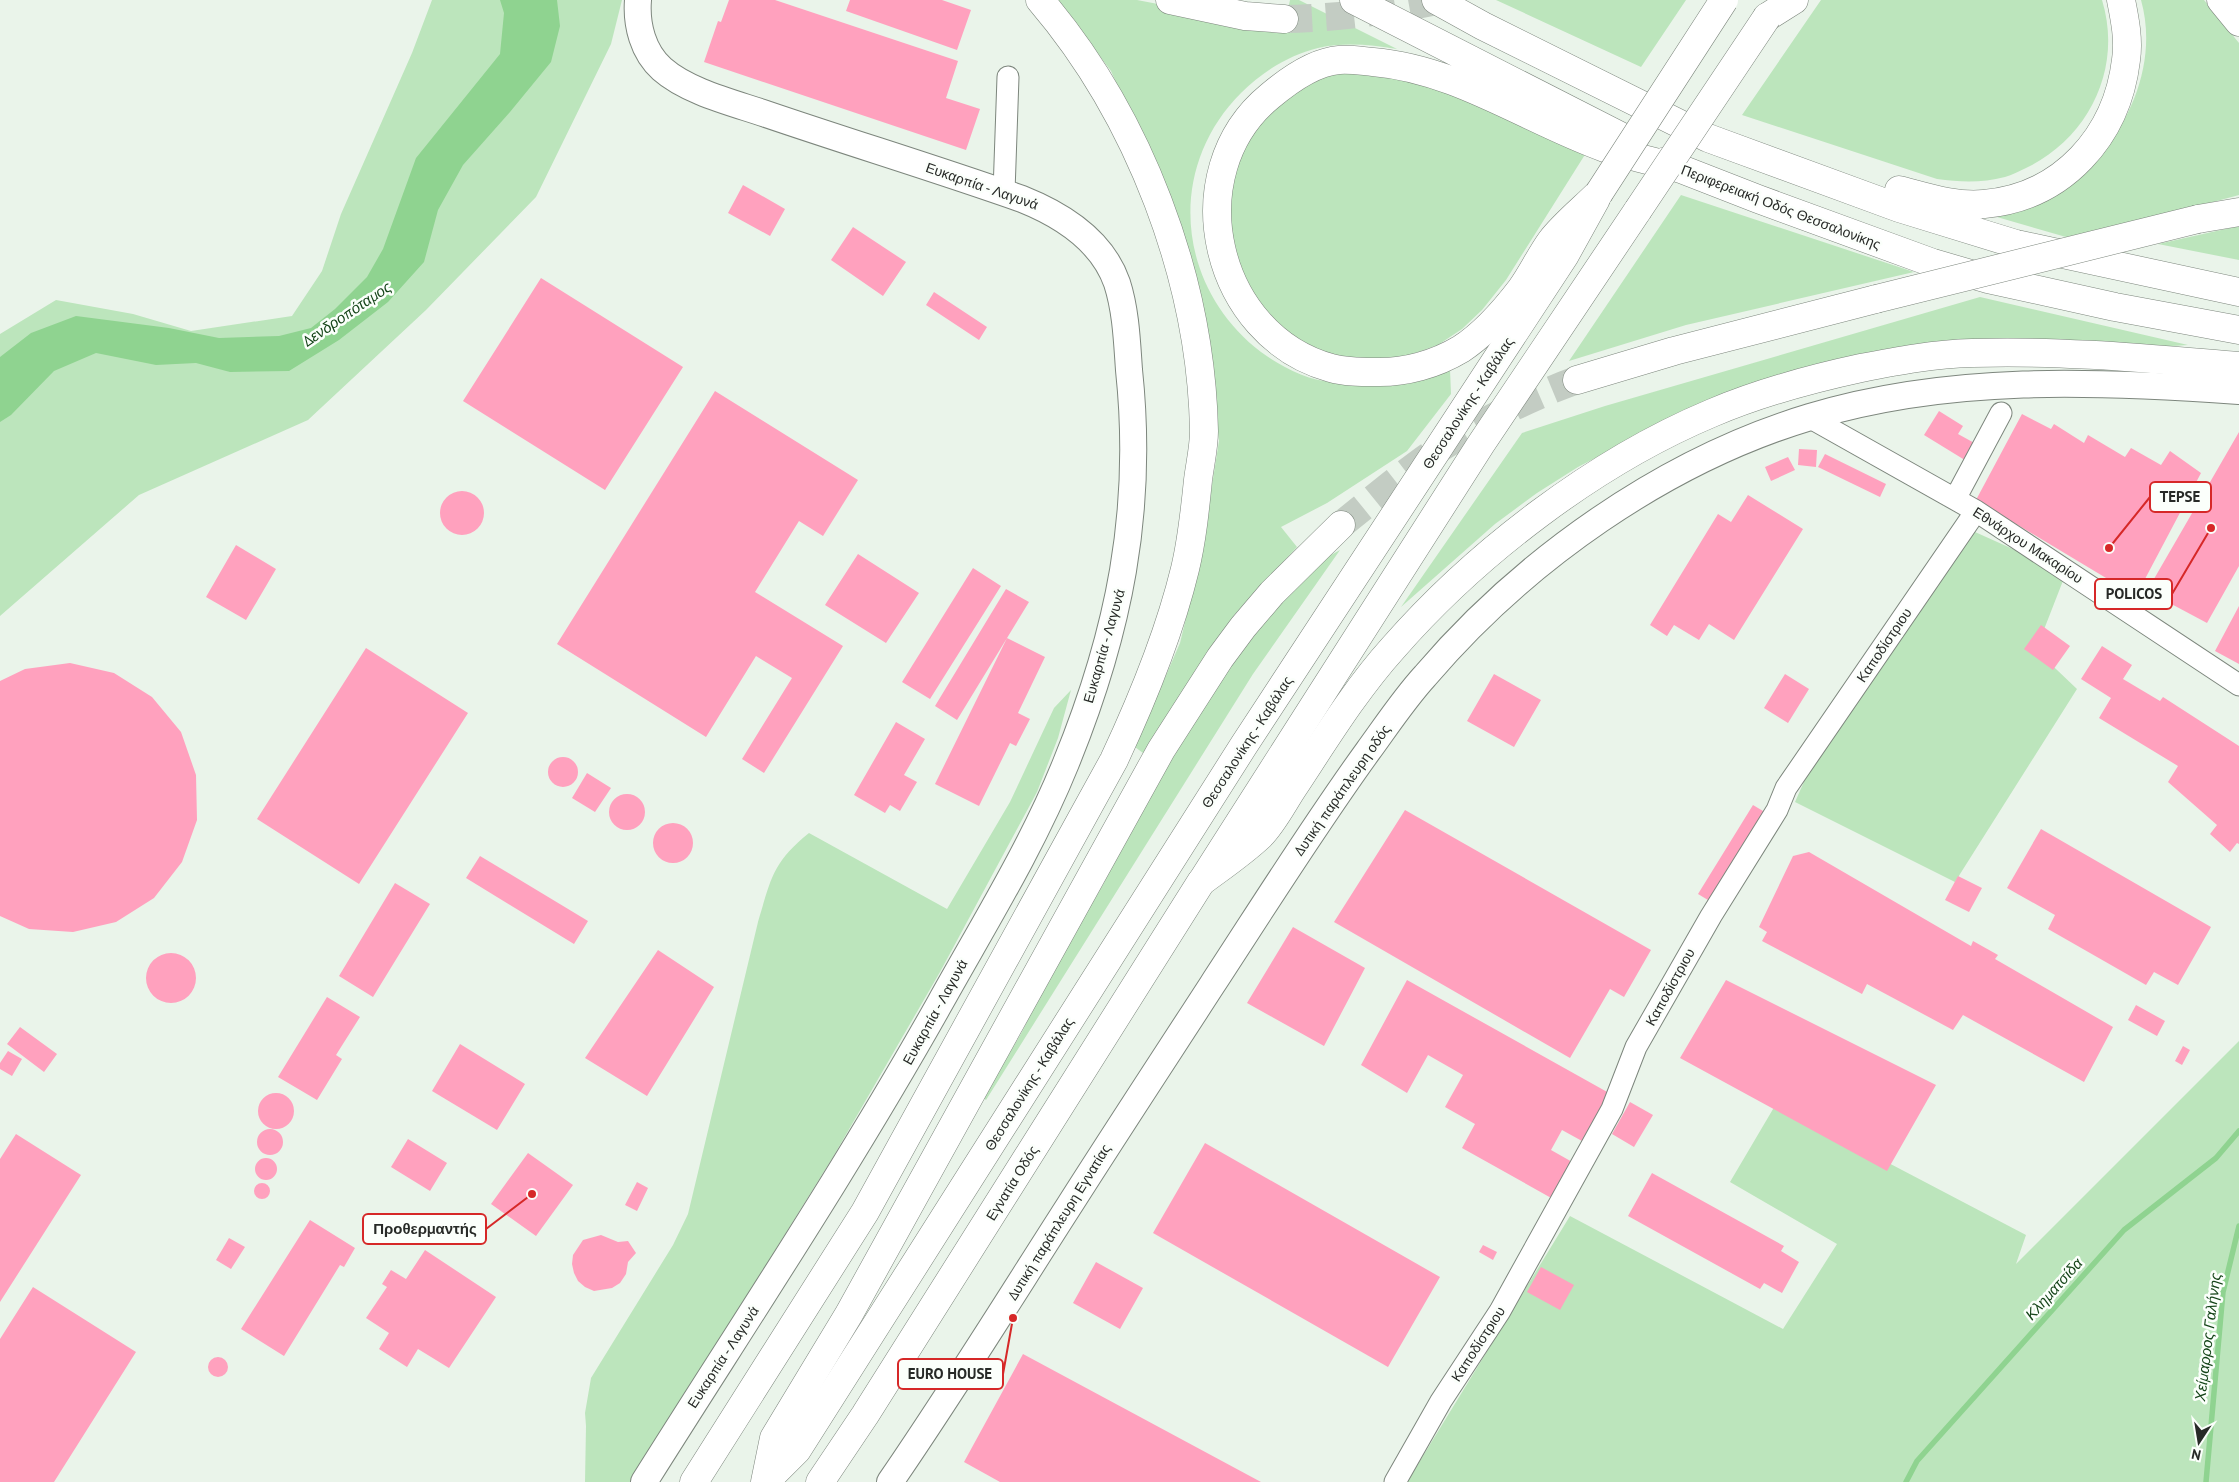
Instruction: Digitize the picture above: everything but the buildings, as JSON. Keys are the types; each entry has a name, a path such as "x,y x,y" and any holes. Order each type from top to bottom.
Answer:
{"highway":[{"path":"694,1482 865,1212 1114,760 1142,702 1186,568 1194,522 1204,433 1195,345 1185,294 1167,230 1132,140 1087,61 1040,0"},
{"path":"1170,0 1246,16 1284,19"},
{"name":"Περιφερειακή Οδός Θεσσαλονίκης","path":"1354,0 1614,132 1681,169 1857,236 1933,263 1988,279 2115,307 2239,330"},
{"path":"1436,0 1483,26 1708,138 1898,208 2016,244 2239,292"},
{"name":"Θεσσαλονίκης - Καβάλας","path":"765,1481 797,1450 1244,745 1565,255 1599,193 1724,0"},
{"path":"1483,26 1518,29 1716,122 1896,189 1961,204 1984,204 2013,199 2038,190 2063,175 2084,157 2101,134 2117,101 2127,58 2126,27 2121,0"},
{"path":"2221,0 2239,22"},
{"path":"1202,882 1481,444 1638,210 1782,5"},
{"path":"1599,193 1552,240 1521,289 1497,317 1462,348 1436,361 1413,369 1384,372 1355,372 1330,367 1304,357 1283,344 1262,325 1243,301 1229,275 1221,252 1216,224 1217,197 1222,168 1233,142 1248,118 1266,99 1287,82 1310,69 1338,60 1398,64 1437,73 1604,148 1681,169"},
{"path":"1576,380 1674,350 2198,219 2239,212"},
{"path":"1202,882 1262,834 1357,693 1393,648 1461,578 1530,521 1576,488 1663,436 1741,402 1802,382 1891,362 1932,357 1971,353 2066,355 2239,366"},
{"path":"765,1481 774,1438 848,1314 1161,750 1220,658 1243,627 1272,593 1341,525"},
{"name":"Εγνατία Οδός","path":"820,1482 1202,882"}],"street":[{"name":"Ευκαρπία - Λαγυνά","path":"638,0 638,24 646,48 662,69 673,77 714,96 1004,192 1051,211 1075,227 1099,251 1112,272 1120,293 1132,397 1133,472 1127,558 1110,633 1089,703 1066,764 1014,871 860,1141 644,1482"},
{"path":"1004,192 1008,77"},
{"name":"Δυτική παράπλευρη οδός","path":"1210,988 1341,789 1400,707 1454,642 1491,607 1558,551 1641,494 1738,444 1809,418 1878,400 1958,389 2035,383 2098,383 2239,391"},
{"path":"1955,499 2001,413"},
{"name":"Εθνάρχου Μακαρίου","path":"1809,418 1976,511 2239,684"},
{"name":"Καποδίστριου","path":"1395,1482 1441,1402 1500,1311 1612,1109 1636,1047 1711,916 1776,810 1786,788 1976,511"},
{"name":"Δυτική παράπλευρη Εγνατίας","path":"890,1482 934,1419 1210,988"}],"shaded area":[{"path":"432,0 622,0 611,44 536,197 426,310 308,420 139,495 0,616 0,334 56,300 133,314 191,331 292,316 322,271 341,214 412,53"},
{"path":"1057,0 1137,0 1284,28 1290,0 1299,0 1397,49 1368,45 1318,48 1276,65 1249,85 1217,123 1200,157 1192,191 1191,227 1198,262 1212,295 1233,326 1261,352 1286,368 1315,379 1338,382 1450,369 1451,394 1407,451 1327,503 1281,527 1297,547 1235,614 1143,753 1135,747 1180,643 1200,560 1219,441 1206,328 1168,202 1111,71"},
{"path":"1496,0 1686,0 1641,67"},
{"path":"1821,0 2102,0 2107,26 2108,51 2104,75 2096,98 2083,120 2067,139 2048,155 2016,173 1996,179 1954,181 1937,179 1742,115"},
{"path":"2141,0 2204,0 2239,43 2239,195 2125,226 2066,237 1983,213 2103,151 2115,135 2134,99 2145,60 2145,20"},
{"path":"1369,71 1434,87 1586,153 1506,280 1482,310 1462,329 1438,345 1398,359 1359,362 1304,347 1256,306 1225,230 1238,150 1286,94 1333,73"},
{"path":"1681,195 1914,272 1686,325 1569,361"},
{"path":"2239,226 2239,260 2158,244"},
{"path":"1980,297 2188,345 2126,349 2033,346 1660,424 1578,467 1537,493 1495,524 1401,607 1522,433 1605,406"},
{"path":"1975,532 2066,573 2036,650 2077,689 1955,882 1795,802 1807,775"},
{"path":"1340,550 1253,674 986,1100 983,1098 1022,1032 1046,982 1104,883 1136,816 1225,668 1304,570"},
{"path":"1071,690 1058,738 1037,792 940,972 833,1157 631,1482 585,1482 585,1413 591,1378 673,1245 688,1214 758,922 770,883 780,863 809,833 947,909 1010,802 1054,708"},
{"path":"2239,1041 2239,1482 1407,1482 1570,1216 1783,1329 1837,1244 1730,1182 1776,1104 2026,1235 2016,1264"}],"water":[{"name":"Δενδροπόταμος","path":"500,0 557,0 560,26 551,62 463,165 438,210 424,262 388,302 339,340 289,371 230,372 196,363 156,365 96,353 54,371 11,415 0,422 0,357 31,333 76,316 169,328 219,338 279,336 311,328 335,309 367,277 383,249 416,158 500,54 504,13"}],"waterway":[{"name":"Κληματσίδα","path":"1906,1482 1917,1461 2124,1230 2216,1158 2239,1131"},
{"name":"Χείμαρρος Γαλήνης","path":"2206,1482 2223,1292 2239,1226"}],"tunnel":[{"path":"1284,19 1363,13 1442,0"},
{"path":"1341,525 1409,471 1456,438 1515,406 1577,380"}],"place":[{"name":"POLICOS","path":"2211,528"},
{"name":"TEPSE","path":"2109,548"},
{"name":"Προθερμαντής","path":"532,1194"},
{"name":"EURO HOUSE","path":"1013,1318"}]}
